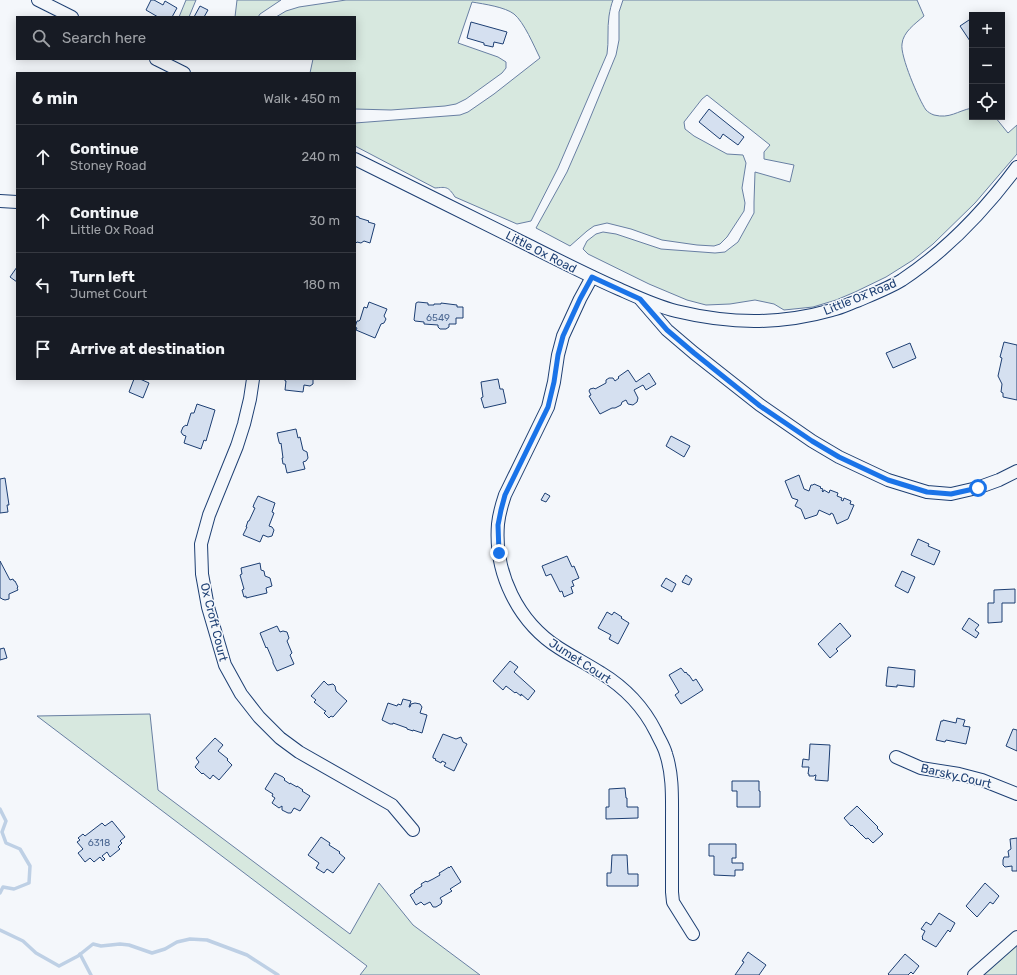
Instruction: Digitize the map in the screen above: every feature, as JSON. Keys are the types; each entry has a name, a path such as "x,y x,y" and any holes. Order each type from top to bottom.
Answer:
{"street":[{"path":"38,0 70,16"},
{"path":"158,60 182,72"},
{"name":"Little Ox Road","path":"356,159 592,277 640,299 674,310 701,316 734,321 758,322 785,320 834,310 867,297 900,281 923,265 961,232 1017,167"},
{"path":"0,201 16,202"},
{"name":"Jumet Court","path":"592,277 563,336 548,407 505,495 498,525 499,553 502,569 511,594 537,631 558,648 602,674 622,689 640,708 655,730 666,754 671,778 673,902 693,934"},
{"path":"640,299 667,330 760,406 812,441 839,457 888,480 927,492 951,494 978,488 1017,471"},
{"name":"Ox Croft Court","path":"253,380 244,424 237,446 209,515 201,544 202,574 208,606 225,665 241,694 259,717 280,738 300,752 392,805 413,830"},
{"name":"Barsky Court","path":"896,757 921,768 959,774 982,780 1017,794"},
{"path":"974,975 1017,937"}],"shaded area":[{"path":"186,0 196,0 189,16 179,16"},
{"path":"237,0 281,0 259,16 235,16"},
{"path":"346,0 613,0 608,21 607,54 558,168 531,221 517,224 455,197 446,188 435,188 356,147 356,123 460,115 468,112 494,94 540,58 528,34 514,14 505,9 472,2 458,43 498,57 506,62 506,68 502,73 466,99 456,104 445,106 391,110 356,109 356,72 310,72 313,60 356,60 356,16 278,16 286,11 299,7"},
{"path":"623,0 917,0 924,16 910,28 903,40 902,50 911,78 926,110 934,115 945,116 969,109 969,120 997,120 1008,133 1017,125 1017,154 975,203 933,244 913,260 886,277 855,292 813,307 784,310 774,304 755,300 730,304 706,305 687,300 649,284 588,254 583,249 587,241 596,234 603,232 616,234 661,249 715,253 725,252 738,242 754,213 755,172 790,182 794,165 764,159 764,152 770,145 707,95 702,99 684,122 685,129 694,136 727,154 743,155 746,163 742,188 745,203 744,211 727,237 720,244 714,246 697,245 662,240 631,229 607,223 594,226 570,246 536,228 567,172 616,55 619,40 619,12"},
{"path":"150,714 158,790 350,934 379,883 413,925 480,975 360,975 367,966 37,716"},
{"path":"1017,935 1017,975 974,975"}],"building":[{"path":"151,0 163,5 165,1 177,8 173,16 156,16 146,10"},
{"path":"200,6 208,10 205,16 195,16"},
{"path":"969,20 969,40 960,26"},
{"path":"471,22 507,32 503,44 494,42 493,47 467,38"},
{"path":"709,109 744,137 738,145 723,134 720,139 699,122"},
{"path":"356,216 375,224 370,243 364,241 361,243 356,243"},
{"path":"16,268 16,281 10,277"},
{"path":"369,302 387,309 384,316 386,319 384,323 381,324 375,338 356,330 357,321 360,320 364,307 367,308"},
{"path":"416,303 428,303 428,305 441,303 463,307 463,318 456,318 456,324 449,324 449,327 446,329 440,329 438,325 424,324 424,322 415,321"},
{"path":"1004,342 1017,345 1017,400 1003,397 1003,393 1001,392 1002,384 998,376 1002,358 1000,357"},
{"path":"910,343 916,358 893,368 886,353"},
{"path":"628,370 636,382 649,373 656,384 646,390 643,385 634,390 638,398 637,402 633,405 628,404 626,400 622,402 621,405 600,414 589,396 591,395 589,391 590,389 595,389 606,383 606,380 609,378 613,378 615,381"},
{"path":"498,379 500,389 503,389 506,403 484,408 481,398 483,397 481,382"},
{"path":"134,380 142,380 149,383 143,398 129,392"},
{"path":"313,380 313,384 310,386 304,385 303,392 285,390 285,381"},
{"path":"197,404 215,410 206,441 204,440 201,449 184,443 186,436 181,432 183,427 186,425 187,426 191,413 194,413"},
{"path":"296,429 298,438 300,437 303,450 307,452 308,458 303,462 305,469 287,473 285,464 283,464 281,443 280,444 279,442 277,433"},
{"path":"671,436 690,446 684,457 666,446"},
{"path":"799,475 804,489 809,491 811,485 814,484 821,487 820,488 823,489 823,492 824,490 829,493 830,490 838,493 837,496 842,498 841,500 843,501 844,498 851,501 850,504 854,505 848,519 837,524 833,514 831,513 830,515 819,510 817,515 805,519 801,509 795,506 798,500 792,498 785,481"},
{"path":"5,478 9,505 7,505 8,512 0,513 0,479"},
{"path":"545,493 550,496 546,502 541,500"},
{"path":"258,496 275,503 272,512 274,513 269,526 274,530 272,536 268,537 263,535 260,542 243,535 255,508 253,507"},
{"path":"918,539 929,544 928,546 940,551 934,565 911,555"},
{"path":"567,556 572,567 574,566 579,578 572,581 574,586 571,587 573,593 564,597 562,591 560,592 551,574 546,576 542,566"},
{"path":"0,561 10,580 13,579 18,587 18,590 9,594 9,599 5,600 0,598"},
{"path":"260,563 261,570 264,571 265,576 270,578 272,586 266,588 267,593 246,598 246,596 244,597 242,590 244,589 240,575 242,574 241,568"},
{"path":"902,571 915,577 908,593 895,586"},
{"path":"686,575 692,579 689,585 682,582"},
{"path":"666,578 676,584 672,592 661,586"},
{"path":"1015,589 1015,603 1002,603 1002,622 988,623 988,603 994,603 994,590"},
{"path":"607,612 612,615 614,612 629,623 618,644 609,639 611,635 598,628"},
{"path":"969,618 979,625 975,630 979,633 976,638 962,629"},
{"path":"840,623 851,636 836,649 838,651 830,658 818,644"},
{"path":"277,626 280,632 287,632 289,638 287,641 292,653 290,655 294,664 277,671 260,633"},
{"path":"4,648 7,658 0,660 0,649"},
{"path":"510,661 518,667 514,672 535,691 528,700 521,694 521,696 506,686 503,690 493,681"},
{"path":"888,667 915,670 914,687 897,685 897,687 886,686"},
{"path":"681,668 693,681 696,679 703,690 681,704 675,695 679,692 669,675"},
{"path":"324,681 328,685 333,684 336,691 347,701 333,717 331,716 329,718 324,713 326,711 314,702 316,700 311,696"},
{"path":"403,699 411,701 409,707 411,704 420,704 422,707 420,713 427,715 422,733 393,723 390,724 382,720 388,703 397,706 398,704 401,705"},
{"path":"957,718 965,720 963,726 970,727 966,744 946,740 945,742 936,740 941,721 943,720 956,723"},
{"path":"1013,729 1017,730 1017,751 1006,746"},
{"path":"443,734 456,739 461,737 463,742 467,744 454,771 444,766 446,763 442,761 441,763 433,758"},
{"path":"215,738 223,745 218,751 228,759 227,760 232,765 219,780 213,775 210,779 195,767 199,762 196,758"},
{"path":"810,744 830,745 828,781 815,780 816,775 809,776 808,774 809,767 802,767 803,759 809,760"},
{"path":"275,773 283,777 285,779 284,780 290,784 297,786 310,796 300,811 294,808 291,813 288,813 282,810 282,806 279,808 272,803 275,798 272,796 273,794 265,789"},
{"path":"732,781 759,781 760,807 737,807 737,791 732,791"},
{"path":"625,788 627,807 638,807 638,818 606,819 606,807 609,807 609,789"},
{"path":"857,806 883,834 873,843 868,838 866,839 844,818"},
{"path":"112,821 125,837 120,841 122,843 118,847 120,849 110,857 107,852 102,856 105,859 103,861 100,857 94,862 90,858 85,862 78,853 83,849 77,842 80,840 78,838 83,834 85,836 102,823 105,826"},
{"path":"321,837 330,843 329,845 340,852 339,853 345,858 333,873 327,869 324,873 316,868 319,863 308,855"},
{"path":"1017,838 1017,871 1012,871 1012,866 1005,867 1003,865 1003,860 1004,857 1009,857 1008,851 1011,849 1010,839"},
{"path":"709,844 736,844 736,858 732,858 732,863 743,863 743,870 735,870 735,876 714,875 714,856 709,856"},
{"path":"612,855 627,855 628,874 638,874 638,886 607,886 607,873 611,873"},
{"path":"451,866 461,882 450,889 452,891 440,898 442,901 441,904 436,907 433,907 430,902 424,905 421,902 416,905 410,895 422,886 421,884 440,875 439,873"},
{"path":"985,883 999,896 993,904 990,902 977,917 966,906"},
{"path":"939,913 955,923 950,932 948,930 936,947 922,939 925,931 921,929 926,922 931,925"},
{"path":"748,952 766,965 759,975 735,975 744,962 742,961"},
{"path":"905,954 919,966 913,974 911,972 908,975 889,975 888,974"}],"waterway":[{"path":"0,809 6,821 2,832 6,843 20,849 30,866 29,883 14,889 3,887 0,893"},
{"path":"0,930 23,941 36,953 59,966 78,956 93,944 101,946 120,944 129,945 152,953 165,949 177,942 190,939 207,940 247,955 278,975"},
{"path":"80,954 91,975"}],"route":[{"path":"499,553 498,525 505,495 548,407 563,336 592,277 640,299 667,330 760,406 812,441 839,457 888,480 927,492 951,494 978,488"}]}
